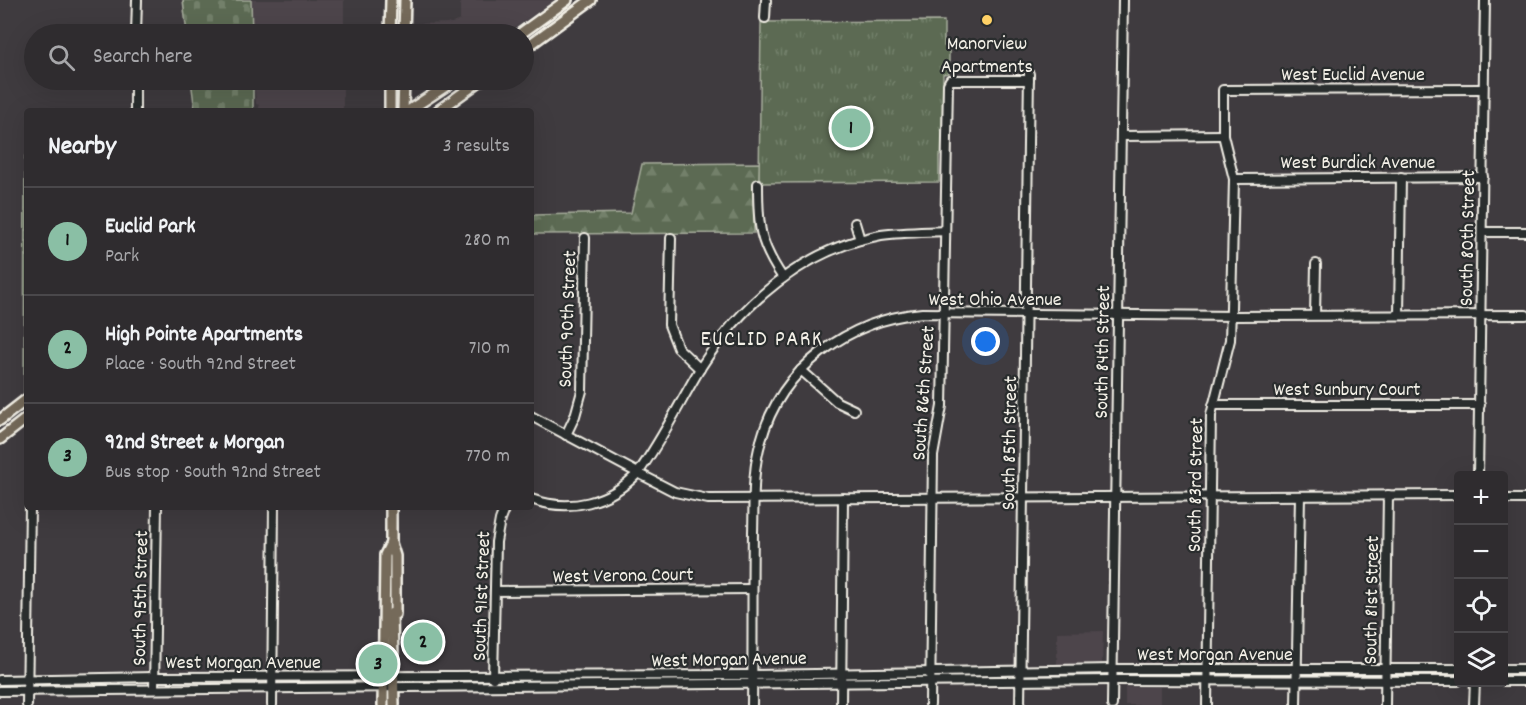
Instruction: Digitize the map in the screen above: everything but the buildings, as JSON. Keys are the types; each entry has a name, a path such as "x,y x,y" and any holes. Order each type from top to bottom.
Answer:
{"main road":[{"path":"390,24 391,0"},
{"path":"404,24 405,0"},
{"path":"534,24 567,0"},
{"path":"534,42 591,0"},
{"path":"390,90 390,108"},
{"path":"403,108 404,90"},
{"path":"413,108 440,90"},
{"path":"442,108 467,90"},
{"path":"0,420 24,403"},
{"path":"0,439 24,420"},
{"path":"391,510 391,543 395,556 395,614 392,613 394,705"},
{"path":"383,705 385,555 391,543"}],"street":[{"path":"136,24 137,0"},
{"path":"765,18 766,0"},
{"name":"South 84th Street","path":"1112,705 1123,0"},
{"name":"South 80th Street","path":"1479,471 1485,0"},
{"name":"South 86th Street","path":"930,705 933,456 942,406 948,84 950,80 1029,77"},
{"name":"South 85th Street","path":"1020,705 1029,77"},
{"name":"West Euclid Avenue","path":"1223,90 1483,89"},
{"path":"135,90 135,108"},
{"name":"South 83rd Street","path":"1207,705 1211,415 1230,340 1231,316 1234,178 1222,135 1223,90"},
{"path":"1122,136 1222,135"},
{"path":"1399,315 1401,177"},
{"name":"West Burdick Avenue","path":"1234,178 1483,177"},
{"path":"758,184 760,234 769,257 783,278"},
{"path":"855,223 860,240"},
{"path":"534,500 561,506 578,506 608,495 624,486 638,473 722,336 741,313 783,278 820,256 860,240 901,233 945,231"},
{"path":"1483,232 1526,232"},
{"name":"South 90th Street","path":"566,435 575,416 582,391 585,238"},
{"path":"671,238 669,325 678,348 700,369"},
{"path":"1315,315 1316,264"},
{"name":"West Ohio Avenue","path":"752,705 754,499 757,458 761,440 775,406 788,386 819,352 838,339 872,324 904,315 1526,315"},
{"path":"801,370 837,402 855,410"},
{"name":"West Sunbury Court","path":"1213,405 1480,405"},
{"path":"534,418 675,492 697,498 1454,495"},
{"name":"South 81st Street","path":"1385,705 1388,495"},
{"path":"1296,705 1300,496"},
{"path":"841,705 843,498"},
{"path":"1508,499 1526,499"},
{"path":"27,705 30,510"},
{"name":"South 95th Street","path":"154,689 156,510"},
{"path":"272,705 274,510"},
{"name":"South 91st Street","path":"494,686 496,542 504,510"},
{"name":"West Verona Court","path":"495,591 752,589"},
{"name":"West Morgan Avenue","path":"0,680 154,677 341,678 395,682 432,677 493,676 752,675 1113,669 1454,669"},
{"path":"1508,669 1526,669"},
{"path":"626,675 626,685"},
{"path":"432,677 432,687"},
{"path":"341,678 341,688"},
{"path":"61,679 61,690"},
{"name":"West Morgan Avenue","path":"395,682 432,687 1113,680 1454,681"},
{"path":"1508,681 1526,681"},
{"name":"West Morgan Avenue","path":"0,691 341,688 383,682"},
{"path":"1474,705 1475,687"}],"shaded area":[{"path":"251,0 344,0 344,24 252,24"},
{"path":"460,0 554,0 520,24 414,24 452,23 460,20"},
{"path":"255,90 343,90 343,108 259,108 256,104"},
{"path":"1103,631 1102,663 1057,664 1057,632"},
{"path":"1125,687 1160,687 1160,705 1125,705"}],"green space":[{"path":"183,0 251,0 252,24 186,24"},
{"path":"944,21 944,46 949,46 949,73 943,74 942,155 939,155 939,182 759,183 761,22"},
{"path":"192,90 253,90 253,108 195,108"},
{"path":"760,163 759,183 753,183 754,233 534,234 534,215 631,213 642,164"}],"place":[{"name":"Manorview Apartments","path":"987,20"},
{"name":"Euclid Park","path":"851,128"},
{"name":"High Pointe Apartments","path":"423,642"},
{"name":"92nd Street & Morgan","path":"378,664"}],"district":[{"name":"EUCLID PARK","path":"762,337"}]}
